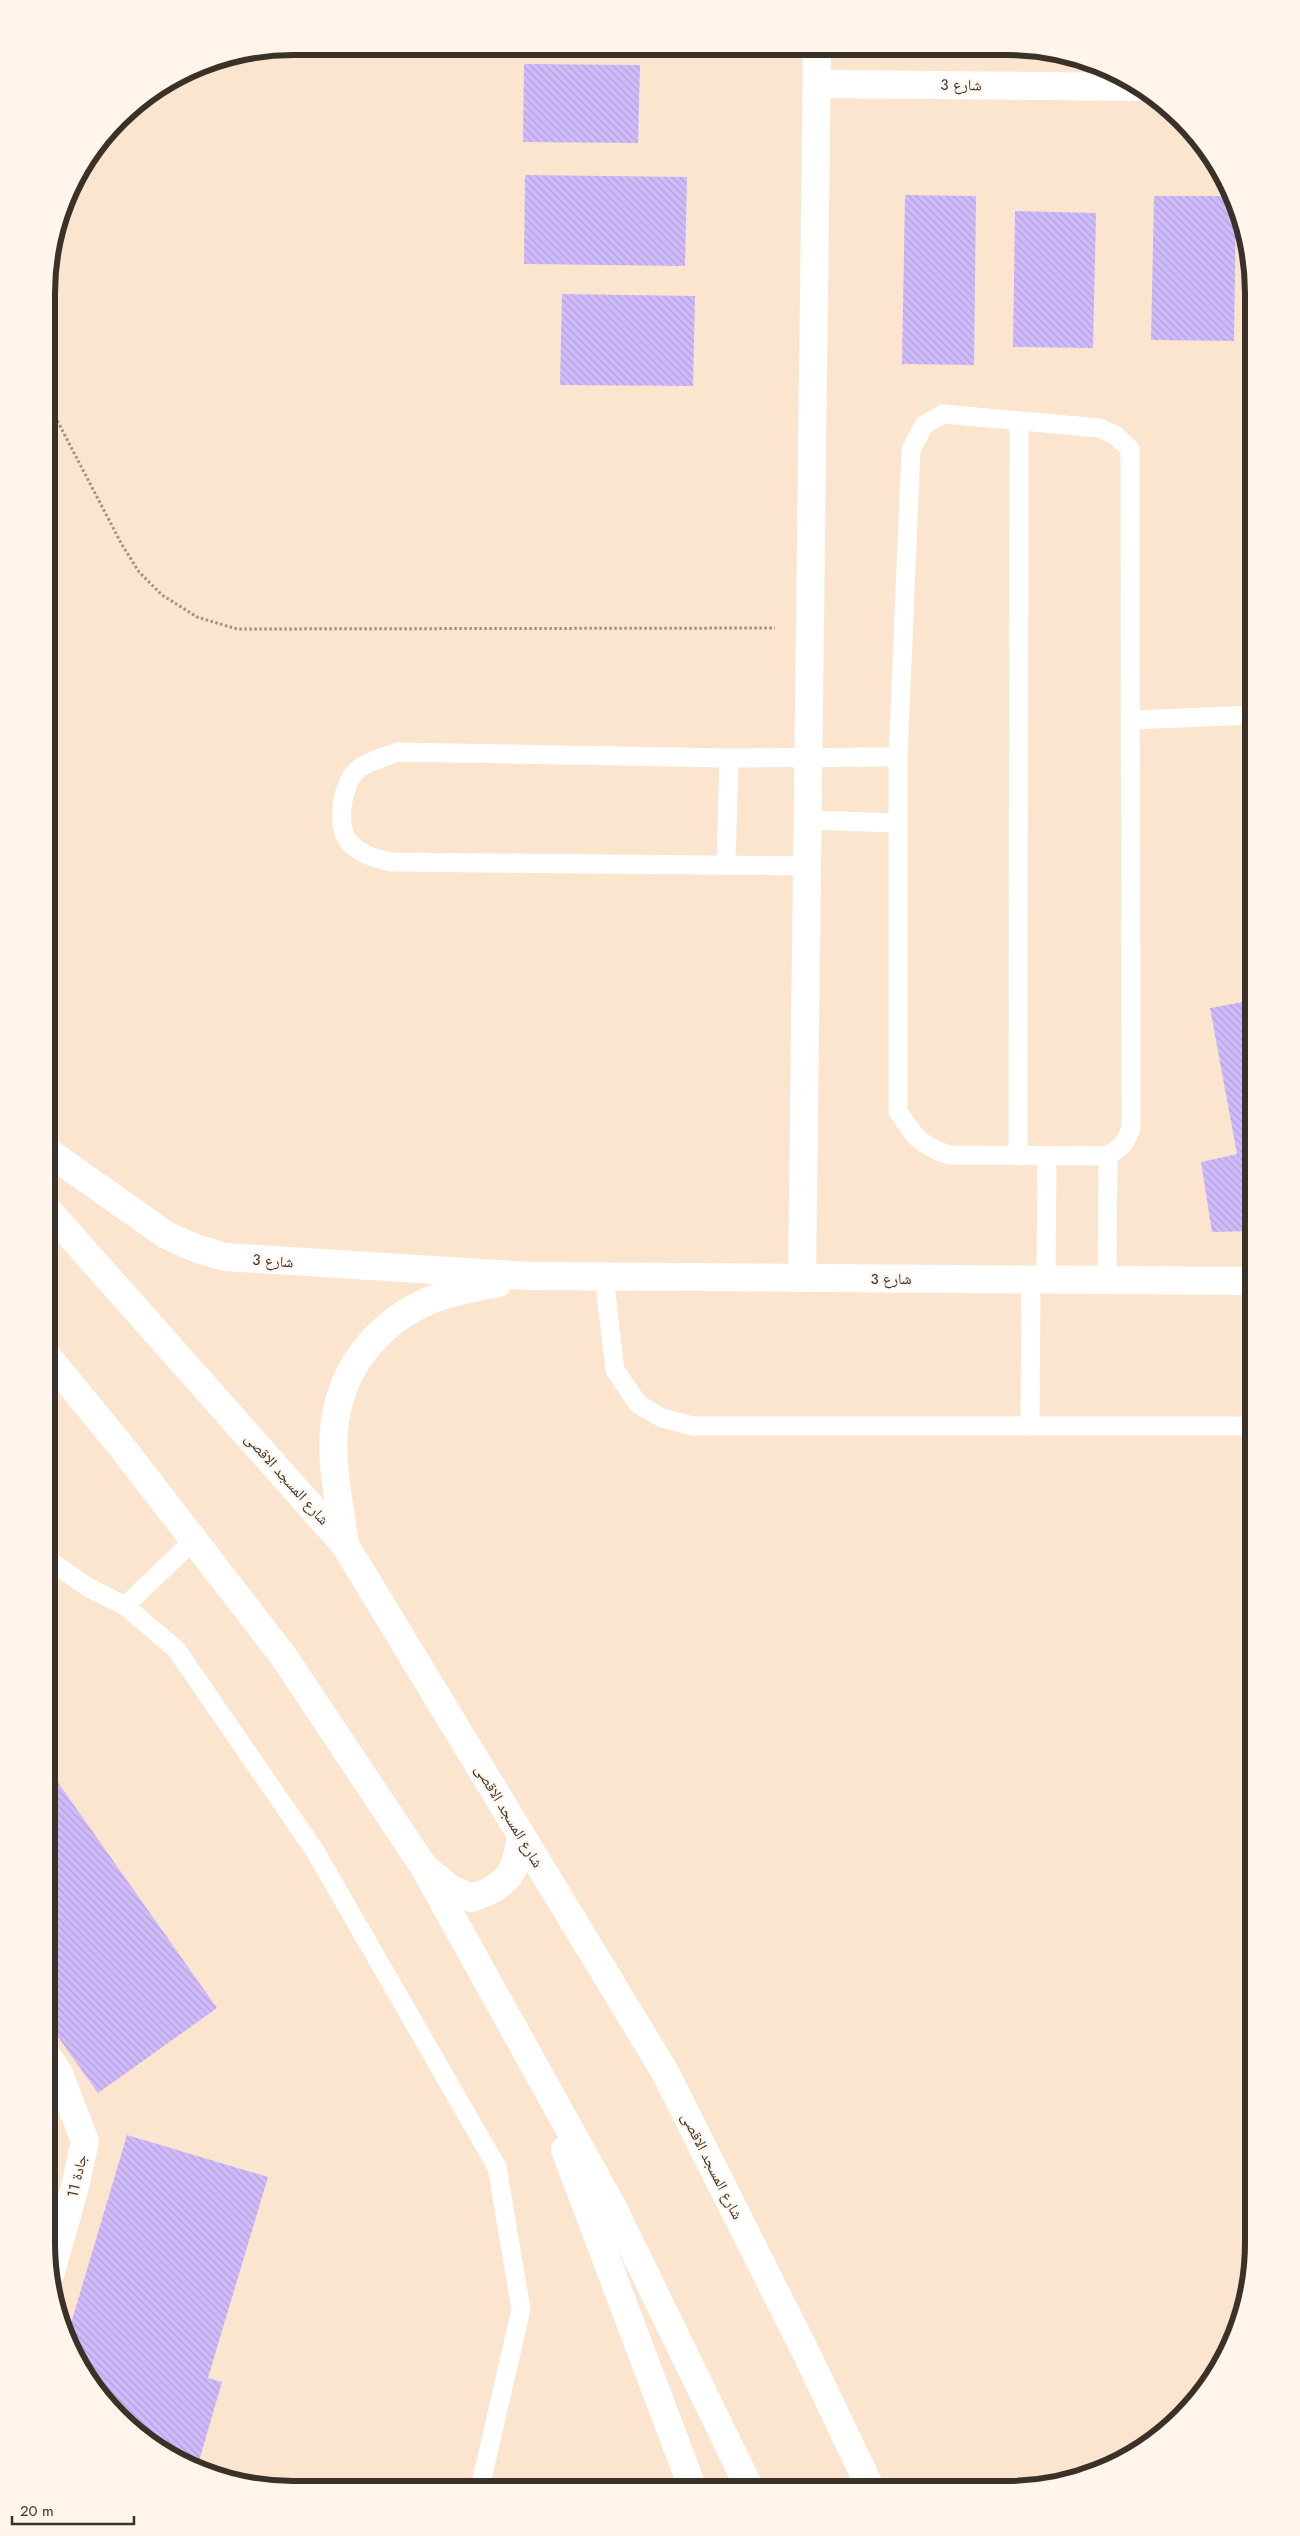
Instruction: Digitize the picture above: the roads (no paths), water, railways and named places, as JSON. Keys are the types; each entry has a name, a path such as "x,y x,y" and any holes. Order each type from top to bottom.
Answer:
{"main road":[{"path":"802,1278 817,55"},
{"name":"شارع 3","path":"817,84 1126,87"},
{"name":"شارع 3","path":"55,1157 166,1235 195,1248 225,1257 270,1262 529,1276 1245,1281"},
{"name":"شارع المسجد الاقصى","path":"55,1218 345,1545 664,2072 808,2357 868,2481"},
{"name":"شارع 3","path":"345,1545 334,1455 336,1416 344,1383 366,1347 392,1321 442,1296 529,1276"},
{"path":"55,1366 194,1540 284,1657 424,1868 611,2204 746,2481"},
{"path":"424,1868 451,1889 471,1898 493,1892 509,1876 518,1860 520,1834"},
{"path":"532,2062 690,2481"},
{"name":"جادة 11","path":"55,2067 85,2141 76,2183 56,2255"}],"lane":[{"path":"943,414 1099,428 1115,435 1130,449 1130,720 1131,1129 1123,1144 1108,1156 949,1155 930,1149 914,1136 898,1111 898,757 911,450 924,425 943,414"},
{"path":"1018,1156 1020,421"},
{"path":"1130,720 1245,715"},
{"path":"807,866 391,862 371,857 349,842 341,822 344,792 359,768 397,752 729,758 898,757"},
{"path":"726,865 729,758"},
{"path":"808,820 897,823"},
{"path":"1030,1426 1047,1156"},
{"path":"1107,1280 1108,1156"},
{"path":"604,1276 615,1370 638,1404 662,1418 694,1426 1245,1426"},
{"path":"125,1606 194,1540"},
{"path":"55,1565 86,1586 125,1606 176,1649 315,1851 497,2167 521,2309 482,2481"}]}
